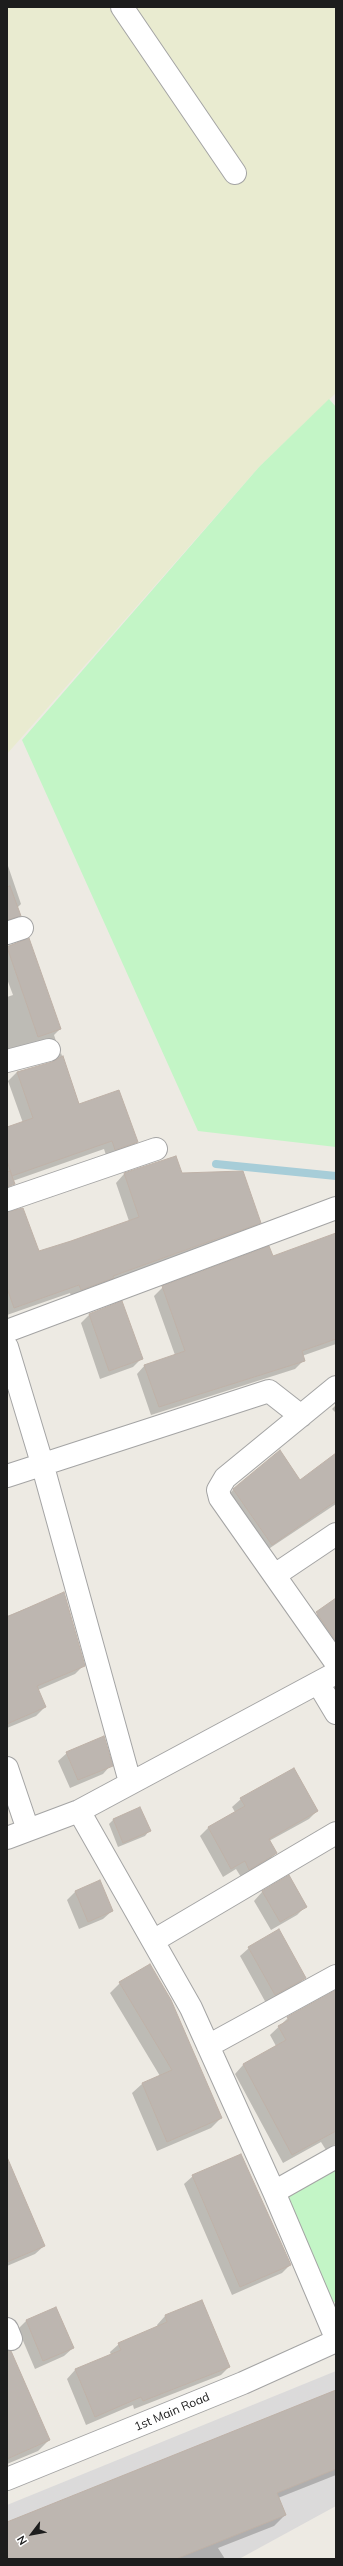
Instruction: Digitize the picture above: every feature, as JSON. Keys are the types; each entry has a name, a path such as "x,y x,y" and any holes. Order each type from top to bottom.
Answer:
{"street":[{"path":"122,7 235,173"},
{"path":"7,1061 49,1050"},
{"path":"7,1200 156,1148"},
{"path":"7,1332 336,1208"},
{"path":"7,1347 42,1464 130,1782"},
{"path":"336,1387 225,1478 218,1490 220,1498 336,1663"},
{"path":"7,1476 269,1391 301,1416"},
{"path":"275,1575 336,1534"},
{"path":"7,1838 79,1811 130,1782 327,1678 336,1713"},
{"path":"7,1768 28,1830"},
{"path":"79,1811 191,2008 274,2192 336,2338"},
{"path":"153,1941 336,1833"},
{"path":"208,2046 336,1976"},
{"path":"274,2192 336,2157"},
{"name":"1st Main Road","path":"7,2479 243,2383 336,2341"}],"shaded area":[{"path":"336,2371 336,2506 239,2559 7,2559 7,2505"}],"green space":[{"path":"7,7 336,7 336,393 259,467 7,754"},
{"path":"329,399 336,407 336,1147 198,1131 22,740 259,467"},
{"path":"336,2164 336,2301 331,2304 283,2195"}],"building":[{"path":"10,886 21,916 7,920 7,887"},
{"path":"29,938 61,1029 38,1037 7,947"},
{"path":"63,1056 79,1104 119,1090 138,1142 115,1150 112,1141 12,1176 7,1161 7,1127 33,1118 17,1072 52,1062"},
{"path":"176,1156 182,1173 243,1171 261,1223 113,1276 114,1278 81,1290 79,1285 14,1308 7,1288 7,1212 23,1208 39,1251 71,1241 139,1217 124,1173"},
{"path":"10,1171 15,1184 7,1187 7,1172"},
{"path":"336,1233 336,1339 302,1351 305,1361 159,1407 144,1365 185,1351 162,1286 269,1246 273,1256"},
{"path":"122,1301 143,1359 109,1371 89,1314"},
{"path":"280,1450 300,1480 336,1453 336,1501 272,1545 233,1489"},
{"path":"64,1592 85,1666 37,1686 46,1707 7,1724 7,1617"},
{"path":"336,1598 336,1641 316,1612"},
{"path":"104,1736 113,1766 78,1780 66,1752"},
{"path":"294,1768 318,1811 269,1839 277,1853 249,1870 245,1861 231,1869 208,1827 245,1806 240,1798"},
{"path":"140,1807 151,1831 123,1843 113,1819"},
{"path":"289,1875 307,1907 280,1922 262,1891"},
{"path":"100,1880 113,1911 88,1922 75,1891"},
{"path":"279,1929 306,1978 275,1995 248,1947"},
{"path":"150,1964 171,2000 222,2118 167,2142 142,2083 172,2070 119,1982"},
{"path":"336,1990 336,2131 292,2155 243,2064 286,2040 278,2026 289,2020 287,2017"},
{"path":"241,2154 291,2265 240,2287 192,2175"},
{"path":"7,2157 45,2246 7,2262"},
{"path":"202,2300 230,2367 143,2401 141,2397 95,2417 75,2369 121,2350 118,2343 167,2322 165,2315"},
{"path":"56,2307 74,2348 43,2361 26,2320"},
{"path":"7,2350 11,2351 50,2440 7,2459"},
{"path":"336,2390 336,2469 277,2493 286,2515 176,2559 7,2559 7,2522"}],"waterway":[{"path":"216,1164 336,1176"}]}
